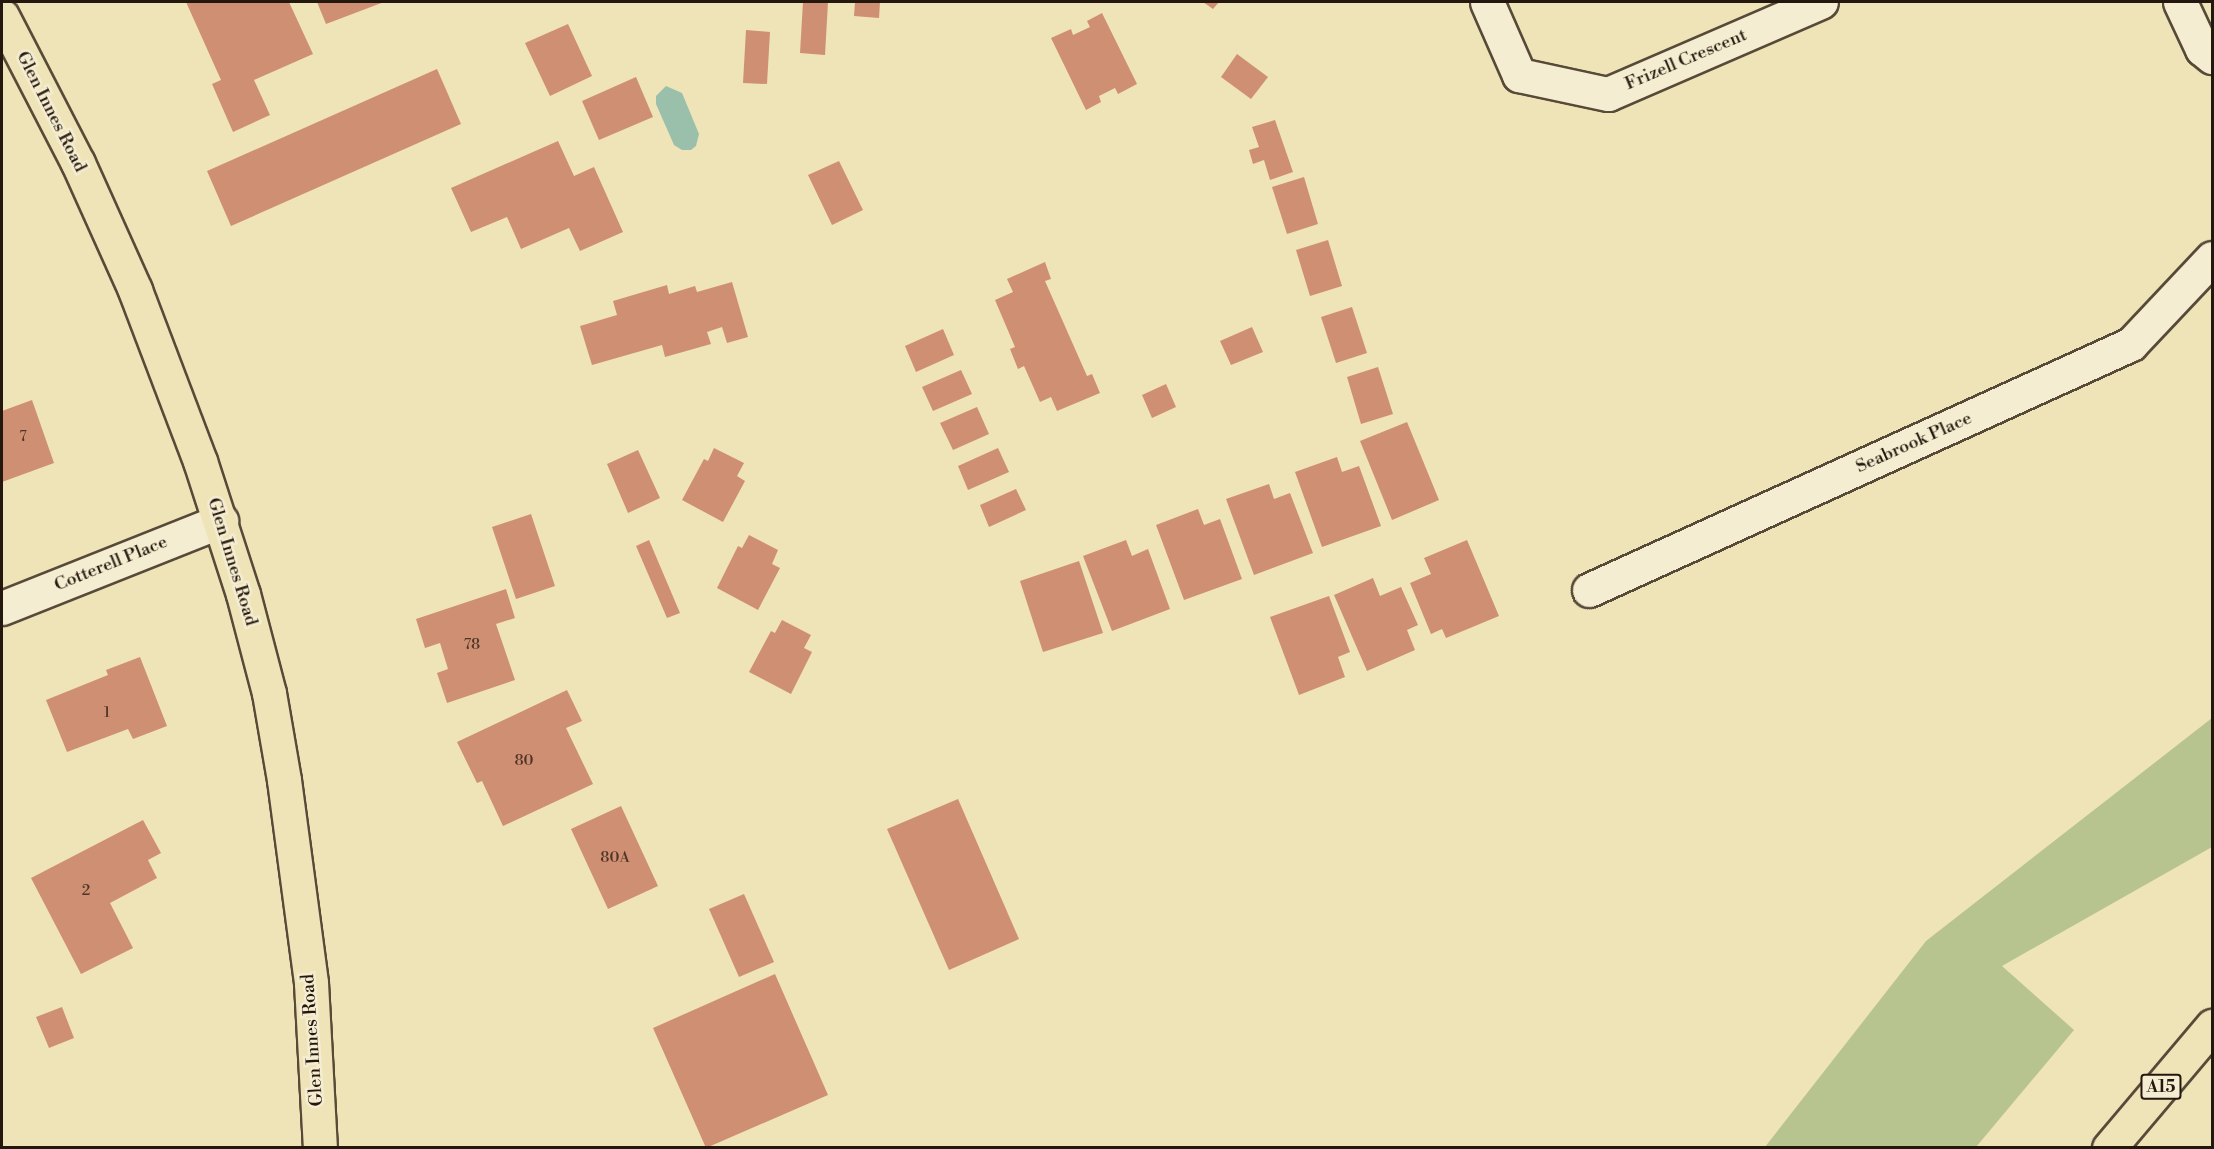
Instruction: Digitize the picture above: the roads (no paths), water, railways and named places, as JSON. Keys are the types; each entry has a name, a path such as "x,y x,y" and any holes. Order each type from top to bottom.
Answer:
{"main road":[{"name":"Glen Innes Road","path":"2,17 78,163 135,290 220,521 269,693 284,780 311,982 320,1148"},
{"name":"A15","path":"2109,1148 2212,1026"}],"street":[{"name":"Frizell Crescent","path":"1487,2 1519,75 1608,94 1821,2"},
{"path":"2180,2 2202,49 2212,57"},
{"name":"Seabrook Place","path":"1589,590 2131,345 2212,258"},
{"name":"Cotterell Place","path":"2,608 220,521"}]}
